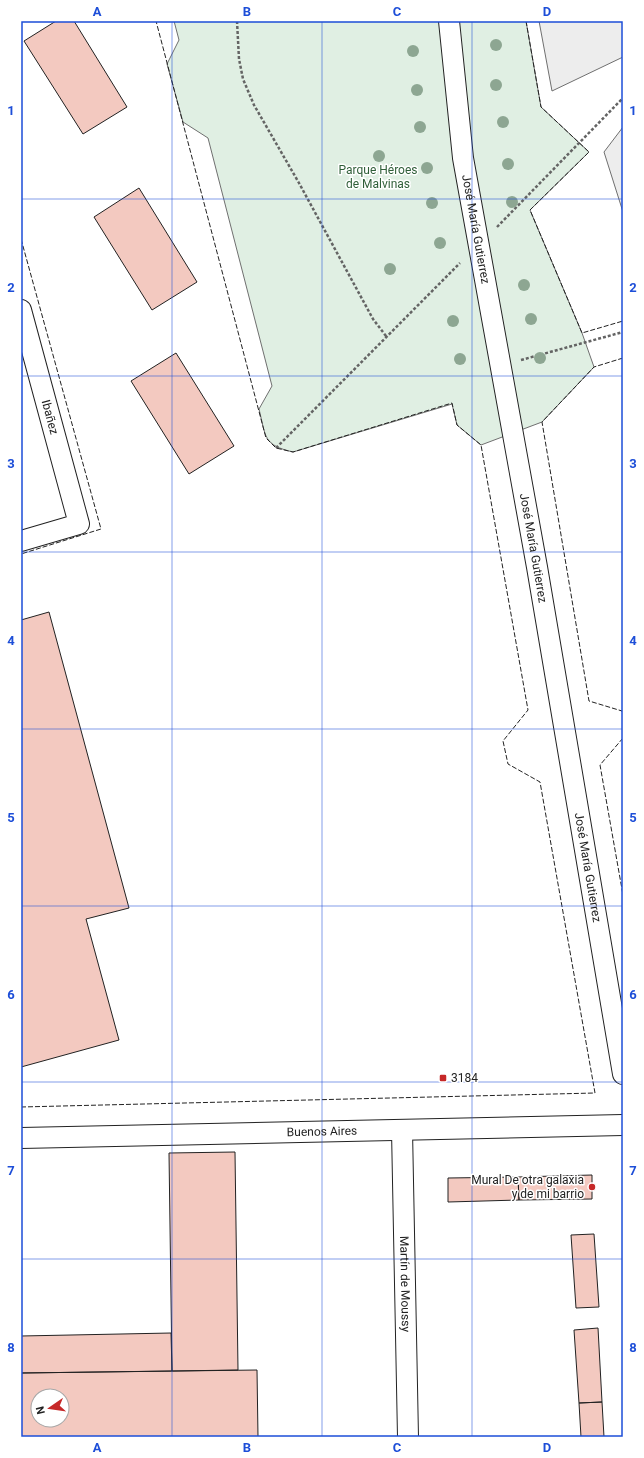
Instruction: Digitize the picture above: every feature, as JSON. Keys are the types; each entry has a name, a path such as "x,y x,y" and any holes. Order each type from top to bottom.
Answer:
{"street":[{"name":"José María Gutierrez","path":"449,21 463,158 501,365 623,1074"},
{"name":"Ibañez","path":"21,310 79,524 21,541"},
{"name":"Buenos Aires","path":"21,1138 623,1125"},
{"name":"Martín de Moussy","path":"402,1130 408,1437"}],"path":[{"path":"237,21 239,59 243,79 254,105 299,183 373,319 386,336"},
{"path":"276,448 623,98"},
{"path":"501,365 623,332"}],"green space":[{"name":"Parque Héroes de Malvinas","path":"174,21 526,21 541,107 589,152 530,210 582,333 594,367 542,422 481,445 457,425 452,404 293,452 271,443 265,433 259,409 272,386 208,138 183,122 167,64 179,40"}],"shaded area":[{"path":"539,21 623,21 623,57 552,91"},
{"path":"623,127 623,212 604,152"}],"building":[{"path":"56,21 74,21 127,107 83,134 24,41"},
{"path":"139,188 197,282 152,310 94,217"},
{"path":"176,353 234,446 189,474 131,381"},
{"path":"49,612 129,908 86,919 119,1040 21,1067 21,620"},
{"path":"235,1152 238,1370 172,1371 169,1153"},
{"path":"592,1175 592,1199 519,1200 518,1177"},
{"path":"518,1177 519,1200 448,1202 448,1178"},
{"path":"594,1234 599,1307 576,1308 571,1235"},
{"path":"598,1328 602,1402 579,1403 574,1330"},
{"path":"171,1333 172,1371 21,1373 21,1336"},
{"path":"257,1370 258,1437 21,1437 21,1373"},
{"path":"602,1402 604,1437 581,1437 579,1403"}],"fence":[{"path":"21,1107 595,1093 540,782 508,764 503,741 528,710 481,445 457,425 452,403 293,452 276,448 266,438 156,21"},
{"path":"526,21 541,107 589,152 530,210 582,333 623,321"},
{"path":"21,239 101,529 21,554"},
{"path":"623,358 594,367 542,422 589,701 622,711 623,714"},
{"path":"623,738 600,765 623,895"}],"place":[{"name":"3184","path":"443,1078"},
{"name":"Mural De otra galaxia y de mi barrio","path":"592,1187"}]}
